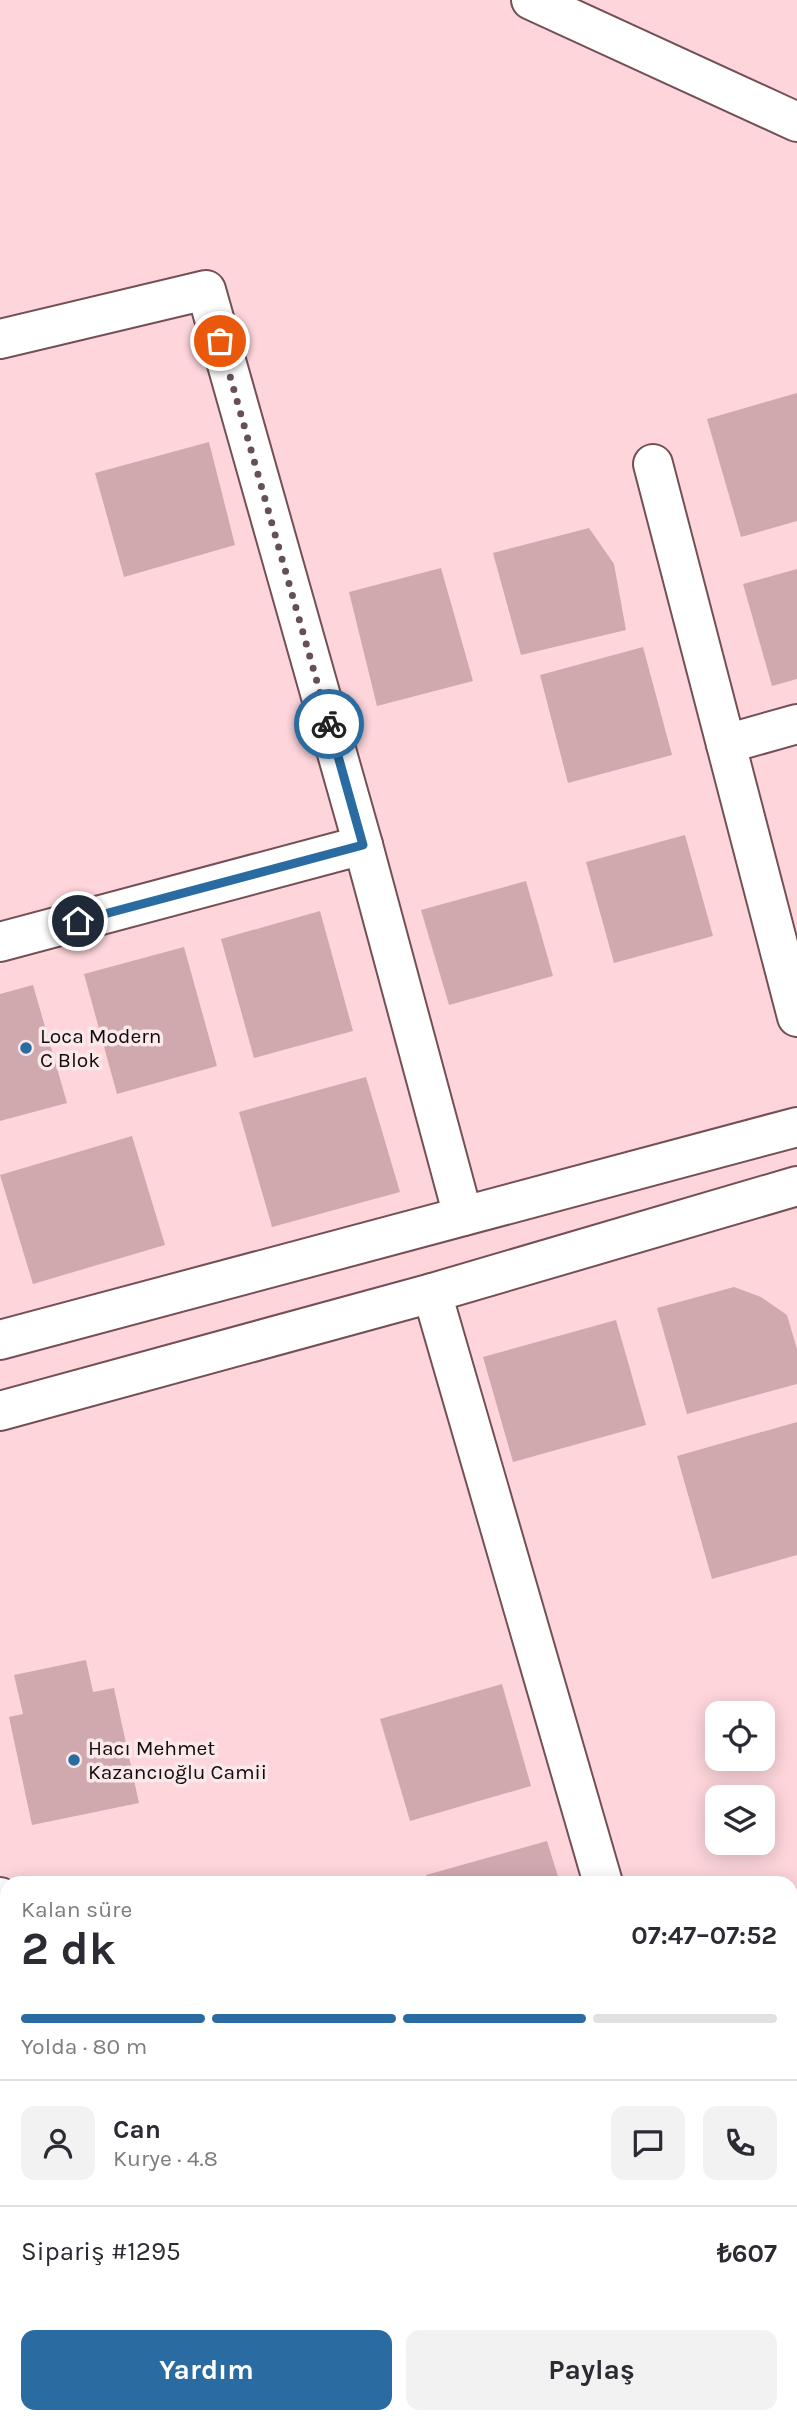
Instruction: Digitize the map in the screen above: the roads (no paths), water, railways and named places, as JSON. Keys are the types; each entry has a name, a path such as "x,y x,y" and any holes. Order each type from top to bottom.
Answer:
{"street":[{"path":"531,0 797,122"},
{"path":"0,339 206,290 363,845 463,1216"},
{"path":"653,464 797,1017"},
{"path":"726,744 797,724"},
{"path":"0,942 363,845"},
{"path":"0,1340 797,1127"},
{"path":"0,1410 432,1293 797,1186"},
{"path":"432,1293 601,1876"}],"place":[{"name":"Loca Modern C Blok","path":"26,1048"},
{"name":"Hacı Mehmet Kazancıoğlu Camii","path":"74,1760"}]}
